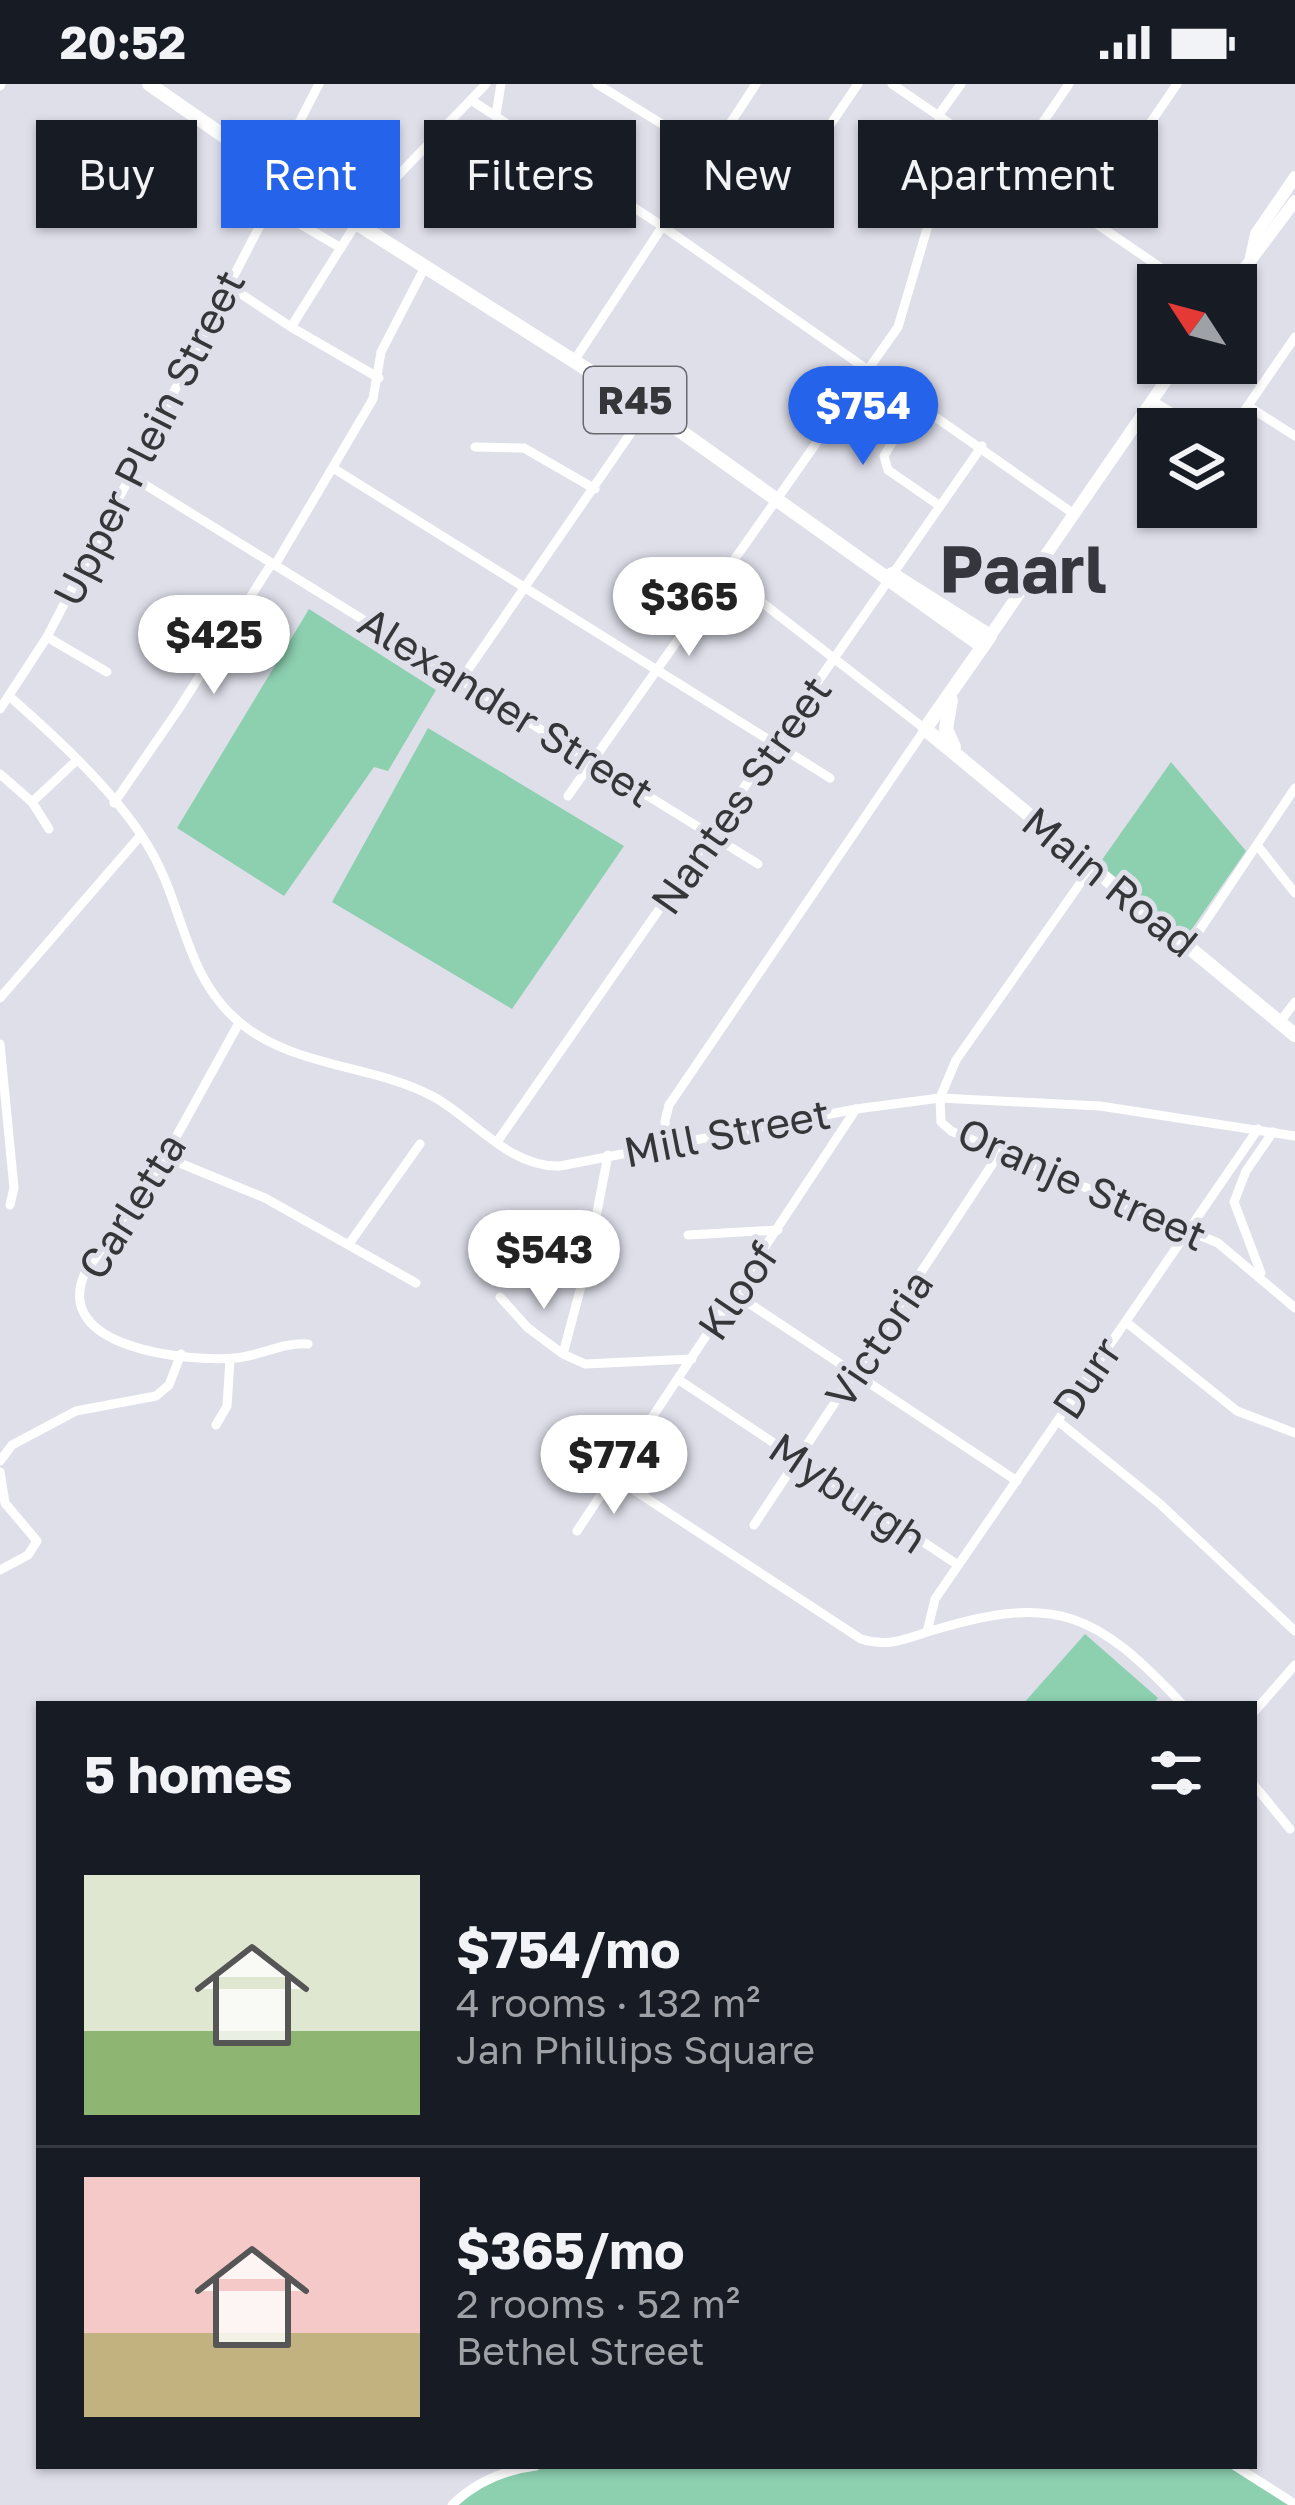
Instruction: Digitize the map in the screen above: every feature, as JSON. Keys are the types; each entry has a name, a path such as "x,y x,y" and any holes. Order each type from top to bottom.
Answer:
{"main road":[{"name":"R45","path":"150,84 221,133"},
{"path":"1250,258 1256,234 1295,177"},
{"path":"1246,264 1268,242 1295,201"},
{"name":"R45","path":"366,228 647,408 986,641"},
{"path":"926,730 1164,384"},
{"path":"957,684 946,729 968,764"},
{"name":"Main Road","path":"926,730 1295,1035"}],"street":[{"name":"Upper Plein Street","path":"303,120 319,84"},
{"path":"400,175 486,84"},
{"path":"496,115 501,84"},
{"path":"597,84 660,123"},
{"path":"731,120 755,84"},
{"path":"833,120 858,84"},
{"path":"892,84 944,120"},
{"path":"938,116 961,84"},
{"path":"1044,120 1069,84"},
{"path":"1152,120 1177,84"},
{"path":"471,100 660,225"},
{"name":"Upper Plein Street","path":"0,709 46,637 257,228"},
{"path":"307,228 341,248"},
{"path":"291,327 353,228"},
{"path":"574,361 661,228"},
{"path":"665,228 1074,514"},
{"path":"568,796 898,327 927,228"},
{"path":"1102,228 1155,264"},
{"path":"114,803 274,564 374,399 382,352 426,265"},
{"path":"229,286 379,378"},
{"path":"1295,337 1248,406 1295,436"},
{"path":"917,401 884,456 885,464 940,506"},
{"path":"1152,401 1164,408"},
{"path":"461,680 647,408"},
{"name":"Nantes Street","path":"497,1142 837,658 887,575 982,446"},
{"path":"475,447 524,448 595,489"},
{"path":"333,468 830,778"},
{"name":"Alexander Street","path":"131,476 758,864"},
{"path":"668,1145 665,1120 669,1105 926,730 724,573"},
{"path":"46,637 107,672"},
{"name":"Mill Street","path":"9,696 142,835 161,871 197,969 239,1023 290,1050 416,1089 452,1108 525,1160 547,1166 940,1098 1100,1106 1295,1136"},
{"path":"32,802 76,761"},
{"path":"0,774 32,802 49,829"},
{"path":"1189,946 1295,788"},
{"path":"0,998 142,835"},
{"path":"1257,845 1295,893"},
{"path":"940,1098 956,1060 1091,868"},
{"path":"1280,1022 1295,1002"},
{"name":"Carletta","path":"239,1023 166,1157 85,1273 77,1296 82,1314 106,1337 181,1354 230,1359 286,1344 308,1344"},
{"path":"0,1044 13,1181 10,1204"},
{"name":"Oranje Street","path":"940,1098 942,1125 1190,1229 1236,1255 1295,1308"},
{"name":"Kloof","path":"577,1531 856,1109"},
{"name":"Durr","path":"927,1632 935,1599 1258,1129"},
{"path":"1262,1277 1234,1202 1246,1172 1273,1132"},
{"path":"349,1244 420,1144"},
{"name":"Victoria","path":"754,1525 1001,1151"},
{"path":"562,1354 587,1264 608,1155"},
{"path":"166,1157 265,1198 416,1283"},
{"path":"688,1235 778,1229"},
{"path":"735,1294 1017,1481"},
{"path":"500,1297 528,1328 562,1354 585,1364 693,1358"},
{"path":"1126,1322 1237,1411 1295,1433"},
{"path":"0,1462 4,1450 76,1411 157,1396 170,1385 181,1354"},
{"path":"216,1425 227,1406 230,1359"},
{"name":"Myburgh","path":"679,1380 958,1565"},
{"path":"1058,1421 1159,1503 1295,1631"},
{"path":"0,1472 5,1503 37,1541 28,1555 0,1570"},
{"path":"614,1477 861,1639 895,1643 1004,1611 1060,1613 1092,1625 1119,1643 1179,1701"},
{"path":"1257,1709 1295,1665"},
{"path":"1257,1789 1290,1829"},
{"path":"452,2505 486,2480 525,2469"},
{"path":"1240,2469 1295,2504"}],"green space":[{"path":"309,609 436,690 388,771 374,767 284,896 177,828"},
{"path":"428,728 624,846 512,1009 332,902"},
{"path":"1171,762 1246,851 1187,936 1099,864"},
{"path":"1085,1634 1158,1698 1156,1701 1026,1701"},
{"path":"526,2469 1241,2469 1295,2505 458,2505 477,2481"}],"district":[{"name":"Paarl","path":"1023,570"}]}
